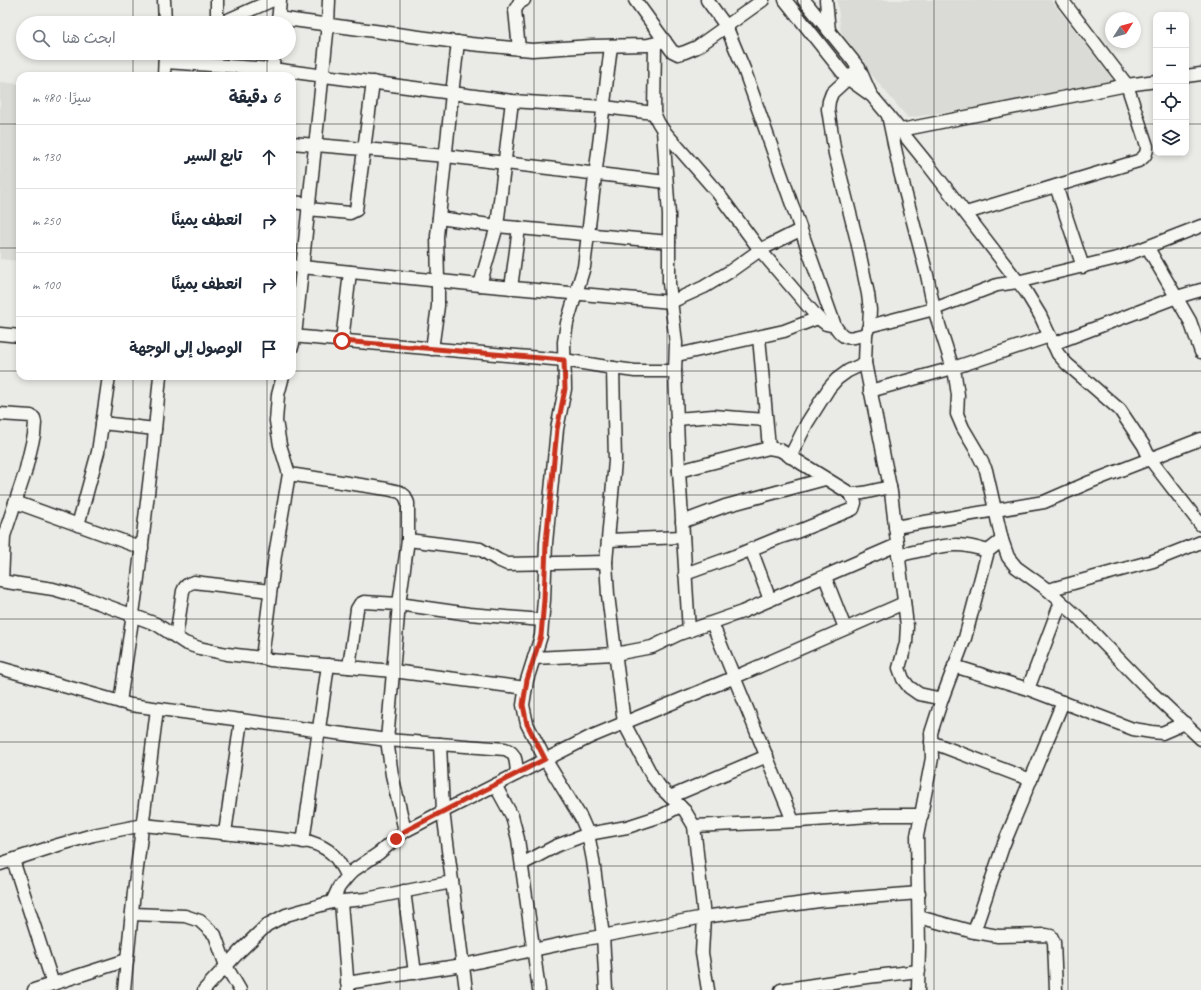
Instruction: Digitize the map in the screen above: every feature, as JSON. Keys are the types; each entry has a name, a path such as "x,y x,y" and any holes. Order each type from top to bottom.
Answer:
{"street":[{"path":"164,0 165,16"},
{"path":"217,0 218,16"},
{"path":"237,16 272,0"},
{"path":"278,16 280,0"},
{"path":"296,284 297,266 309,206 328,24 329,0"},
{"path":"519,49 515,10 519,3 524,0"},
{"path":"635,0 660,42 678,54 697,47 763,0"},
{"path":"707,0 726,26 744,69 835,326 839,332 847,338 934,309 990,287 1083,267 1121,257 1148,248 1170,237 1201,226"},
{"path":"785,0 847,78 872,96 901,130 1026,292 1040,315 1058,354 1120,410 1144,446 1150,459 1201,525"},
{"path":"804,0 859,68 872,96"},
{"path":"826,0 829,30"},
{"path":"966,213 1138,161 1144,157 1147,152 1147,146 1127,85 1062,0"},
{"path":"296,22 328,24 458,42 532,50 648,45 660,42"},
{"path":"432,349 438,306 437,236 458,42"},
{"path":"660,42 654,113 658,122 663,130 717,192 760,250 818,318 826,324 835,326"},
{"path":"606,990 603,936 588,834 581,818 545,759 527,724 523,705 527,680 541,636 545,562 557,429 565,389 564,342 567,323 575,293 584,267 610,46"},
{"path":"164,72 165,60"},
{"path":"180,60 238,72"},
{"path":"272,72 273,60"},
{"path":"859,68 832,93 828,109 835,154 857,241 868,294 870,310 864,363 890,487 907,626 906,643 899,668 902,679 909,688 919,694 942,699"},
{"path":"296,74 373,82 512,101 604,106 654,113"},
{"path":"1189,76 1201,74"},
{"path":"901,130 1127,85 1153,81"},
{"path":"296,203 350,214 354,212 357,205 373,82"},
{"path":"480,286 497,226 506,163 512,101"},
{"path":"888,115 900,172 927,275 934,309 953,368 958,395 957,414 986,470 1002,540 1008,557 1016,567 1048,590 1078,617 1149,690 1201,739"},
{"path":"663,130 669,215 669,283 677,354 675,371 679,471 689,631"},
{"path":"296,144 446,156 666,182"},
{"path":"1056,186 1083,267"},
{"path":"440,218 497,226 669,242"},
{"path":"511,288 519,228"},
{"path":"297,266 480,286 672,302 704,287 729,272 760,250 800,230"},
{"path":"1148,248 1190,321 1201,352"},
{"path":"342,341 350,272"},
{"path":"870,391 1052,340 1201,290"},
{"path":"677,354 784,331 818,318"},
{"path":"0,334 16,336"},
{"path":"759,337 769,448"},
{"path":"296,339 342,341 564,360 635,371 675,371"},
{"path":"790,456 807,423 829,388 837,379 848,371 864,363"},
{"path":"613,368 615,461 606,562 608,595 624,723 652,776 661,788 685,811 694,826 704,917 702,953 708,990"},
{"path":"78,525 98,452 108,380"},
{"path":"120,702 142,548 160,380"},
{"path":"262,658 275,555 289,474 280,445 276,420 278,395 282,380"},
{"path":"0,414 31,416 34,418 35,423 34,435 25,473 4,536 1,581 53,589 88,598 156,624 185,643 199,648 227,654 393,671 526,688"},
{"path":"677,418 713,416 766,420"},
{"path":"102,423 155,429"},
{"path":"895,527 1044,502 1090,482 1201,439"},
{"path":"679,471 769,448 780,450 851,494 890,487"},
{"path":"289,474 400,492 405,496 408,503 408,540 399,604 387,740 392,775 405,831"},
{"path":"682,522 725,506 825,479"},
{"path":"685,574 854,509 855,503 851,494"},
{"path":"15,502 142,548"},
{"path":"608,540 683,537"},
{"path":"408,540 480,549 508,564 545,562 606,562"},
{"path":"918,990 919,893 917,836 932,758 931,733 965,638 988,551 1002,540"},
{"path":"1048,590 1153,561 1201,542"},
{"path":"534,658 615,654 652,647 825,577 897,550 957,545 972,546 988,551"},
{"path":"751,549 770,600"},
{"path":"825,577 845,628"},
{"path":"176,637 182,591 184,587 190,583 194,582 270,591"},
{"path":"349,667 357,609 360,604 364,602 399,604 469,614 542,620"},
{"path":"904,602 735,677 590,737 405,831 379,854 347,877 339,887 337,902 348,986 463,965 704,917 819,901 919,893"},
{"path":"1028,689 1061,602"},
{"path":"712,622 793,821"},
{"path":"303,842 328,665"},
{"path":"954,666 1028,689 1133,729 1162,733 1185,724"},
{"path":"0,668 131,705 387,740 506,749 514,754 517,774"},
{"path":"974,932 1003,846 1063,702"},
{"path":"124,990 157,709"},
{"path":"225,833 242,720"},
{"path":"932,742 1031,780"},
{"path":"440,744 443,811 466,990"},
{"path":"670,797 766,756"},
{"path":"495,785 512,816 518,839 540,990"},
{"path":"522,864 556,846 588,834 627,827 661,816 680,806"},
{"path":"694,826 883,815 922,815"},
{"path":"0,864 93,835 143,825 225,833 320,845 330,850 341,865 347,877"},
{"path":"13,860 53,984"},
{"path":"204,990 267,925 286,915 337,902 366,899 452,882"},
{"path":"404,891 415,973"},
{"path":"132,914 185,916 200,921 215,936 226,966 240,990"},
{"path":"919,917 974,932 998,936 1051,936 1054,942 1056,990"},
{"path":"36,990 127,960"},
{"path":"781,990 919,971"}],"shaded area":[{"path":"837,0 1051,0 1118,86 908,118 842,40"},
{"path":"0,82 16,84 16,261 0,259"}],"route":[{"path":"342,341 564,360 565,389 557,429 546,543 541,636 527,680 523,705 527,724 545,759 405,831 396,839"}]}
